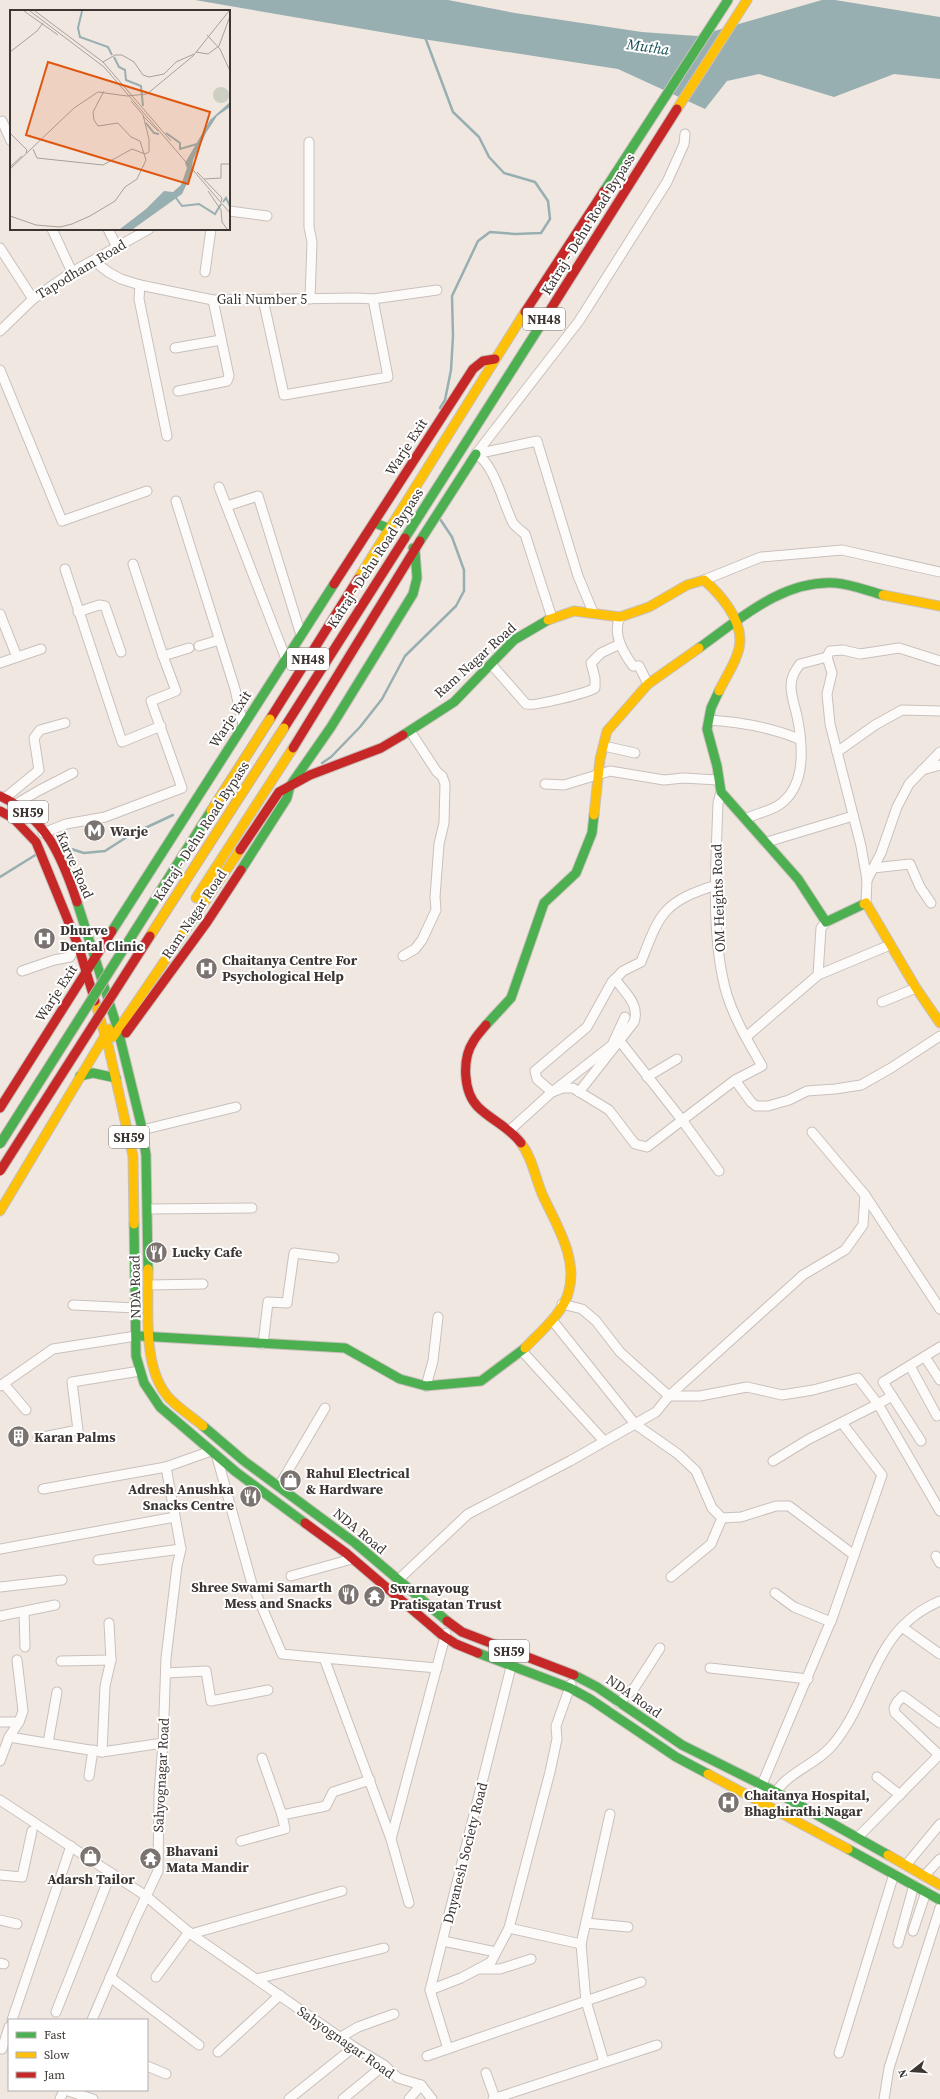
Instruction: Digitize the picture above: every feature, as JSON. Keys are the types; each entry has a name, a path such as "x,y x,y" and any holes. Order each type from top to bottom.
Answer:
{"main road":[{"name":"Katraj - Dehu Road Bypass","path":"0,1144 496,360 728,0"},
{"name":"Katraj - Dehu Road Bypass","path":"0,1171 421,514 747,0"},
{"name":"Warje Exit","path":"0,1108 243,725 412,465 473,368 484,360 496,360"},
{"path":"458,454 476,454"},
{"path":"0,1212 80,1076 107,1042 114,1021 241,831 476,454"},
{"path":"375,522 390,529"},
{"path":"290,786 339,714 413,594 417,578 415,551 404,539"},
{"path":"704,580 718,593 736,622 740,640 736,656 711,708 707,734 717,766 718,780 722,792 798,879 826,922 866,903 916,988 940,1023"},
{"name":"Ram Nagar Road","path":"107,1042 119,1037 278,792 310,775 381,748 410,731 454,702 514,640 552,618 574,611 593,612 620,617 649,607 687,585 704,580"},
{"path":"136,1336 344,1348 358,1354 400,1379 426,1386 481,1381 522,1351 552,1320 568,1295 572,1276 566,1246 543,1196 529,1154 509,1131 478,1107 470,1095 466,1077 468,1058 472,1042 510,998 544,903 576,872 586,851 592,833 598,776 607,731 648,684 771,598 788,590 809,584 836,583 886,596 940,606"},
{"name":"Karve Road","path":"3,797 16,804 37,821 48,834 58,854 96,956"},
{"name":"Karve Road","path":"0,811 13,818 34,840 44,857 78,944"},
{"name":"SH59","path":"78,944 86,972"},
{"name":"NDA Road","path":"96,956 119,1037 142,1130 146,1160 148,1209 150,1354 156,1378 169,1398 222,1443 355,1543 450,1624 462,1632 574,1675 597,1687 682,1745 776,1792 906,1864 940,1885"},
{"name":"NDA Road","path":"86,972 107,1042 132,1156 136,1308"},
{"path":"80,1076 93,1072 116,1078"},
{"name":"SH59","path":"136,1308 136,1336"},
{"name":"NDA Road","path":"136,1336 136,1356 144,1383 160,1407 214,1454 352,1559 445,1637 456,1644 511,1667 570,1688 590,1699 658,1747 756,1798 940,1900"},
{"path":"214,1454 222,1443"}],"street":[{"path":"2,122 10,139"},
{"path":"476,454 579,321 667,182 684,144 685,134"},
{"path":"309,142 309,227 312,242 310,299"},
{"path":"230,210 267,216"},
{"path":"52,230 72,272"},
{"path":"108,230 117,247"},
{"name":"Tapodham Road","path":"0,331 33,299 72,272 147,230"},
{"path":"205,272 211,230"},
{"path":"0,248 33,299"},
{"name":"Gali Number 5","path":"94,261 108,272 140,285 213,300 373,299 437,290"},
{"path":"140,285 139,299 167,436"},
{"path":"263,299 284,395 388,377 373,299"},
{"path":"178,391 227,381 229,376 213,300"},
{"path":"176,348 221,340"},
{"path":"0,370 62,521 147,492"},
{"path":"476,454 537,441 578,576 593,612"},
{"path":"476,454 480,456 491,473 514,524 525,534 552,618"},
{"path":"219,487 286,659"},
{"path":"227,506 258,496 301,635"},
{"path":"176,501 235,689 243,725"},
{"path":"704,580 761,557 842,550 940,572"},
{"path":"34,840 66,824 105,817 182,788 151,701 176,691 133,564"},
{"path":"65,569 122,742 161,726"},
{"path":"78,612 99,605 105,606 121,652"},
{"path":"0,614 17,657"},
{"path":"620,617 616,625 620,644 633,666 639,666 648,684"},
{"path":"199,646 219,640"},
{"path":"491,664 526,704 534,705 583,694 595,688 595,678 591,663 601,653 620,644"},
{"path":"163,656 189,648"},
{"path":"866,903 867,880 854,816 830,724 828,694 832,673 828,657 830,651 843,650 860,654 899,648 940,661"},
{"path":"0,663 41,649"},
{"path":"745,819 779,805 789,795 798,779 801,758 790,686 792,676 800,664 828,657"},
{"path":"838,752 875,725 902,710 940,711"},
{"path":"709,720 739,722 775,729 799,739"},
{"path":"3,797 39,770 34,738 40,730 66,723"},
{"path":"402,956 415,949 422,940 436,910 435,897 439,844 444,823 445,784 442,776 437,772 410,731"},
{"path":"604,746 635,753"},
{"path":"867,880 897,807 909,784 940,752"},
{"path":"922,770 940,765"},
{"path":"545,784 564,785 598,776 610,771 664,780 683,778 718,780"},
{"path":"16,804 73,773"},
{"name":"OM Heights Road","path":"578,1092 608,1110 635,1144 641,1147 647,1147 735,1080 762,1066 738,1024 727,994 720,963 716,885 718,803 722,792"},
{"path":"767,842 854,816"},
{"path":"873,868 910,864 920,887 931,903"},
{"path":"552,1092 537,1079 535,1071 587,1027 615,979 623,971 633,968 641,962 654,928 664,912 691,893 716,885"},
{"path":"818,975 821,928 826,922"},
{"path":"22,971 54,960 70,958 78,944"},
{"path":"746,1038 818,975 890,945"},
{"path":"552,1092 563,1088 573,1088 578,1092 634,1022 637,1013 634,1005 615,979"},
{"path":"882,1002 916,988"},
{"path":"509,1131 552,1092 612,1045 625,1016"},
{"path":"735,1080 751,1102 756,1106 768,1106 789,1100 807,1091 835,1089 861,1084 891,1068 940,1036"},
{"path":"619,1040 682,1120 719,1171"},
{"path":"647,1077 677,1059"},
{"path":"142,1130 236,1107"},
{"path":"812,1132 865,1196 940,1309"},
{"path":"398,1580 468,1514 656,1412 669,1396 803,1275 845,1250 863,1225 865,1196"},
{"path":"148,1209 252,1208"},
{"path":"263,1344 268,1302 287,1303 294,1253 334,1258"},
{"path":"149,1285 203,1284"},
{"path":"562,1304 582,1309 596,1321 620,1352 669,1396 700,1396 747,1387 782,1395 814,1390 858,1378 878,1404 940,1511"},
{"path":"73,1305 136,1308"},
{"path":"426,1386 433,1361 438,1317"},
{"path":"552,1320 635,1424 678,1454 696,1471 712,1508 722,1518 741,1518 776,1506 789,1506 854,1555"},
{"path":"26,1410 2,1385 54,1349 136,1336"},
{"path":"921,1441 883,1382 940,1347"},
{"path":"522,1351 604,1441"},
{"path":"925,1357 940,1380"},
{"path":"910,1366 937,1416"},
{"path":"38,1438 78,1430 72,1382 140,1371"},
{"path":"773,1461 809,1438 842,1423 892,1396"},
{"path":"279,1486 325,1408"},
{"path":"756,1798 831,1622 882,1475 842,1423"},
{"path":"43,1489 166,1467 214,1454 252,1584 282,1654 436,1668"},
{"name":"Sahyognagar Road","path":"166,1467 181,1549 177,1566 166,1673 159,1793 158,1871 146,1896 190,1933 354,2047 384,2065 398,2078 421,2084"},
{"path":"0,1549 175,1517"},
{"path":"671,1577 711,1544 722,1518"},
{"path":"98,1560 181,1549"},
{"path":"291,1576 352,1559"},
{"path":"0,1587 62,1580"},
{"path":"775,1593 794,1607 831,1622"},
{"path":"770,1806 780,1784 816,1761 835,1743 863,1694 888,1642 902,1627 928,1606 940,1601"},
{"path":"0,1616 55,1605"},
{"path":"24,1612 25,1647"},
{"path":"88,1776 98,1751 106,1686 111,1660 110,1623"},
{"path":"391,1839 436,1668 450,1624"},
{"path":"902,1627 940,1654"},
{"path":"620,1703 636,1687 660,1648"},
{"path":"324,1658 391,1839 409,1903"},
{"path":"0,1761 8,1737 19,1722 23,1711 17,1660"},
{"path":"61,1660 111,1660"},
{"name":"Dnyanesh Society Road","path":"430,1990 511,1667"},
{"path":"710,1668 808,1679"},
{"path":"166,1673 206,1671 211,1701 268,1690"},
{"path":"448,2049 430,1990 461,1978 491,1962 509,1928 550,1772 557,1739 556,1726 574,1675"},
{"path":"48,1743 57,1692"},
{"path":"857,1838 940,1754 895,1713 894,1708 903,1696 940,1723"},
{"path":"0,1722 19,1722"},
{"path":"8,1737 98,1751 163,1743"},
{"path":"241,1841 285,1829 282,1815 262,1758"},
{"path":"877,1777 900,1795"},
{"path":"282,1815 326,1806 333,1792 370,1780"},
{"path":"0,1800 146,1896 92,2019"},
{"path":"604,2062 586,2001 581,1944 610,1814"},
{"path":"906,1864 940,1824"},
{"path":"0,1875 22,1877 32,1831"},
{"path":"12,2019 71,1846"},
{"path":"924,1876 940,1859"},
{"path":"56,2012 111,1873"},
{"path":"838,2053 894,1874"},
{"path":"898,1943 914,1885"},
{"path":"156,1977 190,1933 342,1891"},
{"path":"912,1931 926,1892"},
{"path":"884,2099 889,2068 940,1908"},
{"path":"0,1920 17,1924"},
{"path":"586,1923 628,1927"},
{"path":"509,1928 581,1944"},
{"path":"443,1941 496,1952"},
{"path":"256,1979 384,1948"},
{"path":"477,1969 500,1970 531,1958"},
{"path":"110,1977 199,2045"},
{"path":"427,2056 641,1982"},
{"path":"218,2052 280,1995"},
{"path":"340,2036 358,2027 394,2014"},
{"path":"4,2050 8,2032"},
{"path":"486,2073 494,2099 657,2045"},
{"path":"289,2099 354,2047"},
{"path":"343,2099 384,2065"},
{"path":"148,2066 166,2074"},
{"path":"409,2099 421,2084 432,2099"},
{"path":"67,2091 93,2099"}],"water":[{"name":"Mutha","path":"195,0 448,0 515,13 642,32 697,36 822,0 835,0 940,17 940,79 894,74 834,97 759,74 727,81 705,109 618,69 416,38"}],"waterway":[{"path":"425,37 453,112 479,137 489,157 504,173 535,182 548,201 550,219 541,233 515,234 490,232 478,241 452,296 453,336 451,370 445,400 440,408"},
{"path":"322,763 331,757 360,727 382,699 405,656 456,606 464,591 464,570 452,537 440,519"},
{"path":"61,849 68,848 84,853 105,851 130,835 173,815"},
{"path":"0,877 37,854"}],"traffic: fast":[{"path":"604,191 728,0"},
{"path":"405,538 540,326"},
{"path":"420,541 476,454"},
{"path":"375,523 390,529"},
{"path":"241,870 287,798 290,786 331,727 413,594 417,578 415,551 413,548"},
{"path":"699,648 762,604 797,588 816,584 835,583 853,586 883,595"},
{"path":"112,931 334,584"},
{"path":"403,735 454,702 514,640 548,620"},
{"path":"719,691 711,708 707,729 717,766 721,792 798,879 826,922 864,904"},
{"path":"0,1144 211,811"},
{"path":"486,1025 511,998 544,903 576,873 592,833 594,815"},
{"path":"77,902 118,1030 141,1124 146,1155 148,1269"},
{"path":"80,1076 93,1073 116,1078"},
{"path":"134,1224 136,1356 144,1383 160,1407 236,1472 305,1523"},
{"path":"140,1336 345,1348 400,1379 426,1386 481,1381 525,1348"},
{"path":"203,1426 244,1461 355,1543 447,1621"},
{"path":"478,1653 570,1688 590,1699 676,1757 708,1774"},
{"path":"574,1675 597,1687 682,1745 776,1792 888,1855"},
{"path":"848,1849 940,1900"}],"traffic: slow":[{"path":"677,109 747,0"},
{"path":"358,579 525,312"},
{"path":"548,620 574,611 620,617 649,607 687,585 704,580 728,607 737,623 739,631 740,640 738,653 719,691"},
{"path":"883,595 940,606"},
{"path":"594,815 600,759 607,731 648,684 699,648"},
{"path":"211,811 270,719"},
{"path":"150,936 284,728"},
{"path":"196,898 293,748"},
{"path":"113,1037 240,850"},
{"path":"864,904 866,903 916,988 940,1023"},
{"path":"95,1001 109,1049 133,1156 134,1224"},
{"path":"0,1211 109,1029"},
{"path":"521,1143 531,1162 540,1189 560,1231 569,1256 571,1269 571,1281 568,1294 561,1309 550,1323 525,1348"},
{"path":"148,1269 148,1337 154,1371 161,1386 170,1399 203,1426"},
{"path":"708,1774 848,1849"},
{"path":"888,1855 940,1885"}],"traffic: jam":[{"path":"540,326 677,109"},
{"path":"525,312 604,191"},
{"path":"334,584 473,369 483,361 495,359"},
{"path":"284,728 405,538"},
{"path":"293,748 420,541"},
{"path":"270,719 358,579"},
{"path":"240,850 279,792 310,775 381,748 403,735"},
{"path":"0,796 16,804 40,826 58,854 77,902"},
{"path":"0,811 13,818 36,842 78,945 95,1001"},
{"path":"126,1033 207,922 241,870"},
{"path":"0,1108 112,931"},
{"path":"0,1171 150,936"},
{"path":"486,1025 477,1035 469,1049 466,1066 469,1093 478,1107 511,1132 521,1143"},
{"path":"305,1523 346,1553 442,1635 456,1644 478,1653"},
{"path":"447,1621 462,1632 574,1675"}],"place":[{"name":"Warje","path":"94,831"},
{"name":"Dhurve Dental Clinic","path":"44,938"},
{"name":"Chaitanya Centre For Psychological Help","path":"206,968"},
{"name":"Lucky Cafe","path":"156,1252"},
{"name":"Karan Palms","path":"18,1437"},
{"name":"Rahul Electrical & Hardware","path":"291,1481"},
{"name":"Adresh Anushka Snacks Centre","path":"250,1497"},
{"name":"Shree Swami Samarth Mess and Snacks","path":"348,1595"},
{"name":"Swarnayoug Pratisgatan Trust","path":"375,1596"},
{"name":"Chaitanya Hospital, Bhaghirathi Nagar","path":"728,1803"},
{"name":"Adarsh Tailor","path":"91,1857"},
{"name":"Bhavani Mata Mandir","path":"151,1859"}]}
